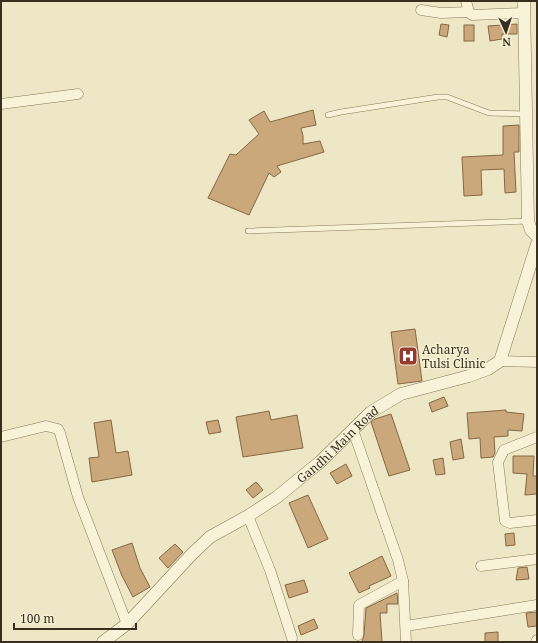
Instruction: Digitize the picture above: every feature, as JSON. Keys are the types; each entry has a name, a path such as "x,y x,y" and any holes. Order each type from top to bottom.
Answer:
{"street":[{"path":"466,1 469,12"},
{"path":"421,10 441,13 469,12 477,15 524,7 528,221 531,230 537,236"},
{"path":"1,104 78,94"},
{"path":"537,244 500,361 537,362"},
{"name":"Gandhi Main Road","path":"103,642 127,624 192,554 210,537 248,516 277,497 320,462 372,412 401,394 470,376 488,369 500,361"},
{"path":"1,437 46,426 58,428 78,497 127,624"},
{"path":"353,430 375,490 403,581 406,642"},
{"path":"537,437 504,450 498,462 505,521 510,523 537,520"},
{"path":"248,516 270,570 292,638"},
{"path":"481,566 537,559"},
{"path":"358,635 358,604 403,581"},
{"path":"406,626 537,605"}],"lane":[{"path":"328,115 438,97 447,97 489,113 526,114"},
{"path":"248,231 528,221"}],"building":[{"path":"441,24 449,25 447,37 439,35"},
{"path":"517,24 517,34 502,34 502,39 490,41 488,26"},
{"path":"464,25 474,25 474,41 464,41"},
{"path":"313,110 316,125 301,128 303,144 320,141 324,152 277,166 281,172 274,177 269,173 249,215 208,198 230,154 236,155 259,134 249,120 264,111 270,122"},
{"path":"519,125 519,152 514,152 516,192 505,193 504,169 481,170 482,195 464,196 462,157 503,155 503,126"},
{"path":"415,329 422,381 398,384 391,332"},
{"path":"444,397 448,406 432,412 429,403"},
{"path":"506,410 506,412 524,414 522,431 508,430 508,436 494,437 495,453 493,457 481,458 480,438 469,439 467,413"},
{"path":"269,411 271,420 297,415 303,448 243,457 236,417"},
{"path":"391,414 410,470 389,476 371,422 375,419"},
{"path":"111,420 116,453 128,451 132,475 92,482 89,458 99,457 94,423"},
{"path":"218,420 221,432 209,434 206,422"},
{"path":"461,439 464,458 453,460 450,442"},
{"path":"513,456 534,456 533,476 537,476 537,494 525,495 527,474 513,473"},
{"path":"443,458 445,474 436,475 433,460"},
{"path":"346,464 352,476 337,484 330,473"},
{"path":"256,482 263,490 253,498 246,490"},
{"path":"308,495 328,539 308,548 289,503"},
{"path":"514,533 515,545 506,546 505,534"},
{"path":"132,543 140,568 150,587 133,597 122,576 112,550"},
{"path":"175,544 183,552 168,568 159,558"},
{"path":"382,556 391,576 369,586 370,588 359,593 349,573"},
{"path":"527,567 529,579 516,580 518,568"},
{"path":"304,580 308,592 289,598 285,585"},
{"path":"397,593 398,604 387,604 387,613 380,613 382,642 362,642 366,608"},
{"path":"537,612 537,626 528,627 526,613"},
{"path":"314,619 318,628 301,635 298,626"},
{"path":"498,632 498,642 485,642 485,633"}],"place":[{"name":"Acharya Tulsi Clinic","path":"408,356"}]}
